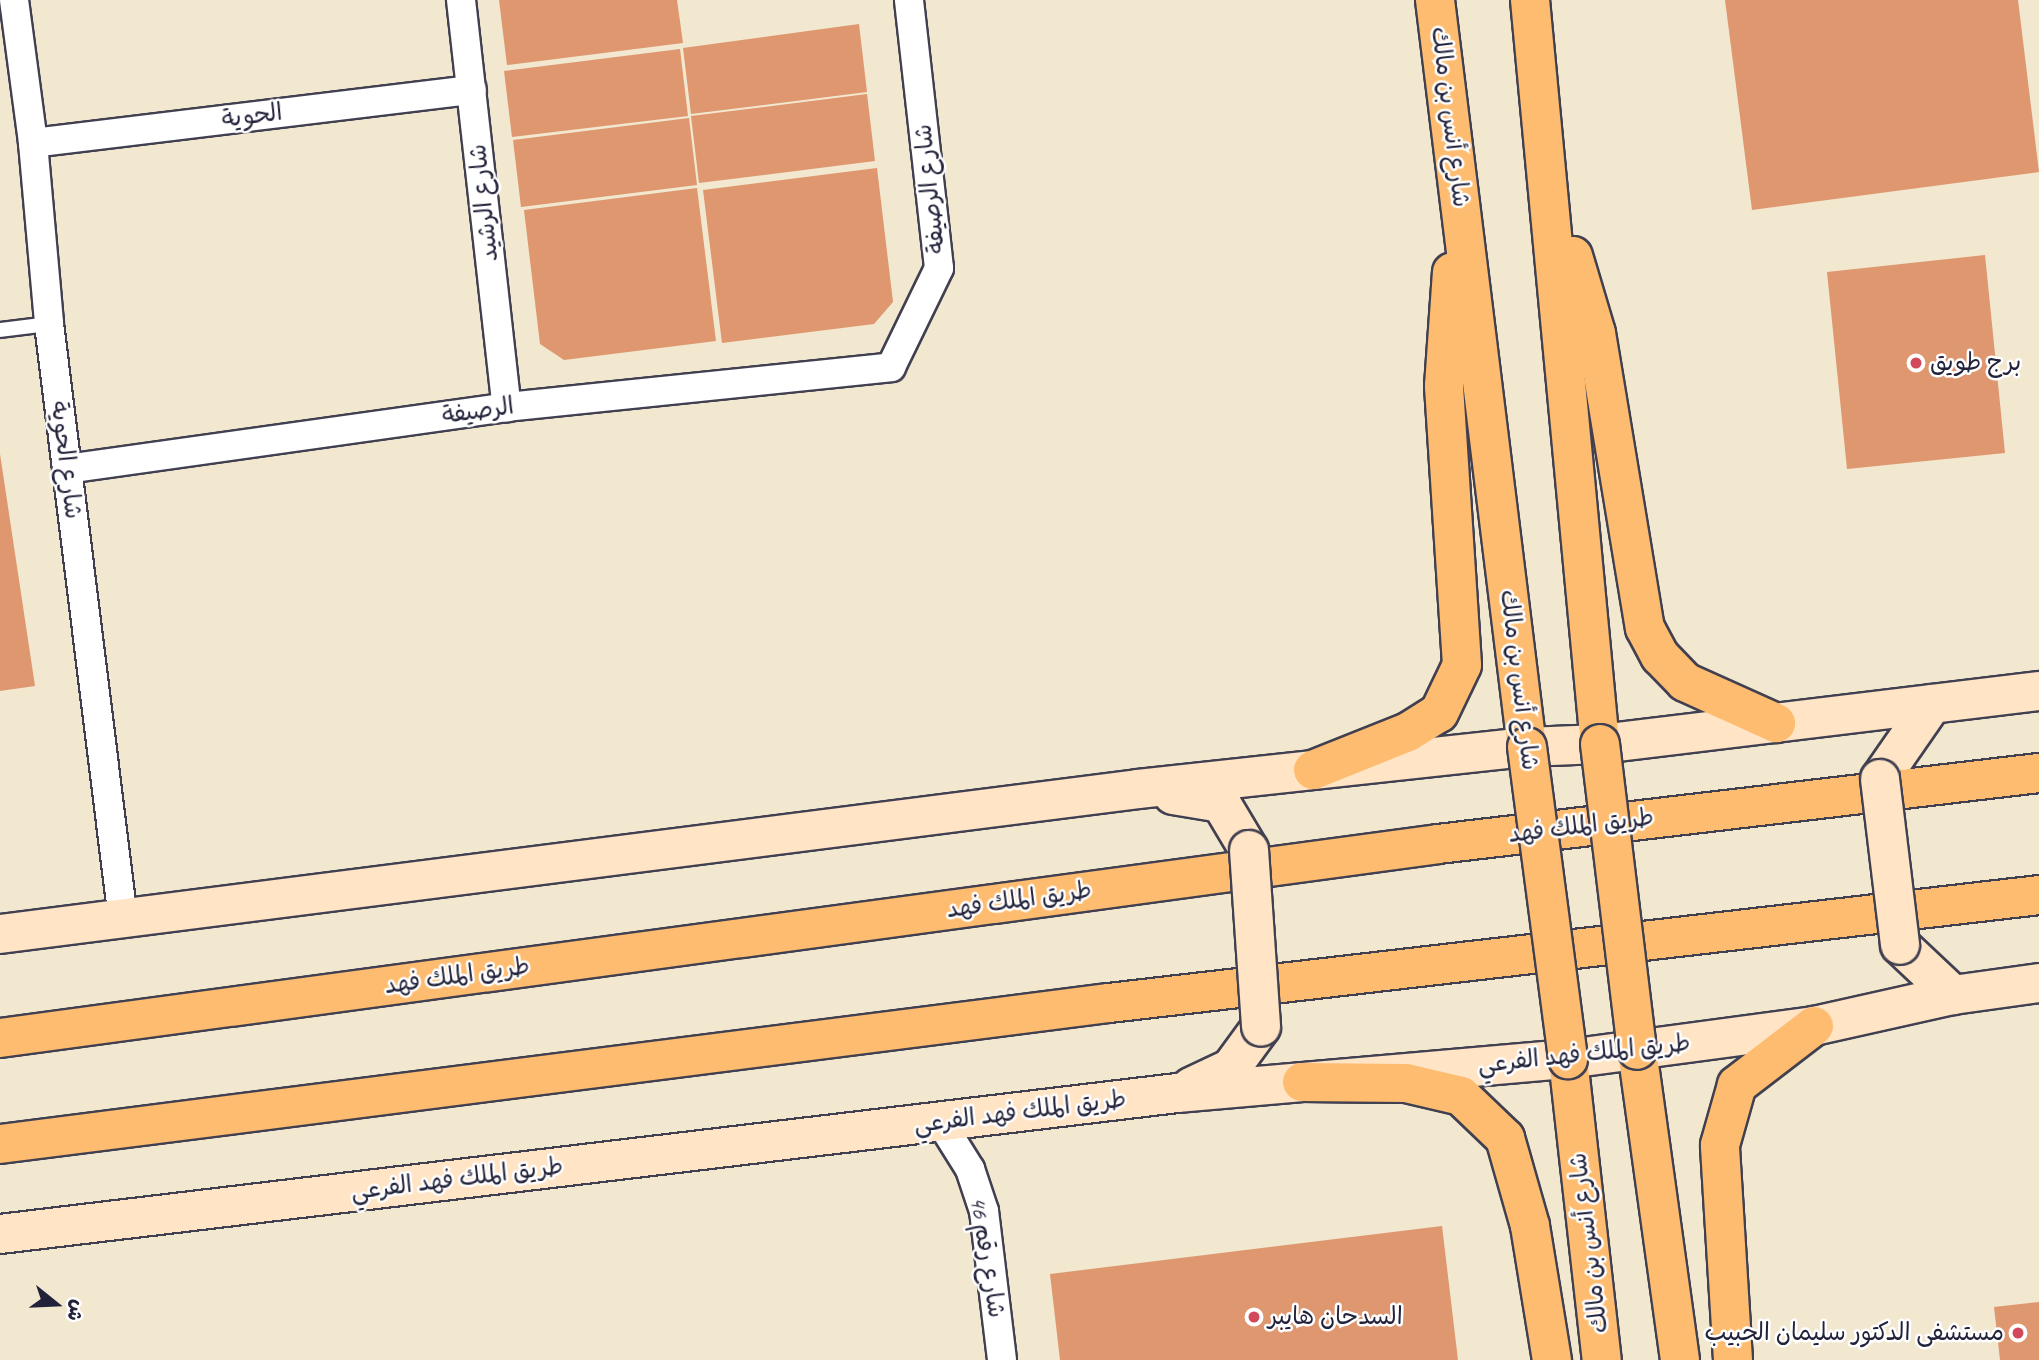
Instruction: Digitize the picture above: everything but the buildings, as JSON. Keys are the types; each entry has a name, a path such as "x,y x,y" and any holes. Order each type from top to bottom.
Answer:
{"main road":[{"name":"شارع أنس بن مالك","path":"1435,0 1568,1059 1602,1360"},
{"path":"1530,0 1550,176 1600,744 1637,1050 1681,1360"},
{"path":"1550,176 1596,333 1645,628 1660,656 1685,682 1776,723"},
{"path":"1313,770 1408,732 1439,713 1462,665 1444,386 1459,182"},
{"path":"0,934 1138,789 1527,747 1600,744 2039,691"},
{"path":"1932,704 1880,779 1900,945 1954,995"},
{"name":"طريق الملك فهد","path":"0,1038 1438,844 2039,773"},
{"path":"1138,789 1221,803 1249,850 1261,1027 1231,1068 1177,1093"},
{"path":"0,1144 1109,1003 2039,895"},
{"name":"طريق الملك فهد الفرعي","path":"0,1234 1177,1093 1568,1059 1814,1026 1954,995 2039,983"},
{"path":"1733,1360 1720,1145 1737,1085 1814,1026"},
{"path":"1302,1082 1406,1083 1461,1096 1505,1138 1530,1226 1552,1360"}],"street":[{"name":"شارع الحوية","path":"14,0 33,143 49,324 124,919"},
{"name":"شارع الرشيد","path":"461,0 507,407"},
{"name":"شارع الرصيفة","path":"891,367 939,268 909,0"},
{"name":"الحوية","path":"33,143 472,90"},
{"name":"الرصيفة","path":"67,469 507,407 891,367"},
{"name":"شارع رقم 46","path":"940,1121 970,1169 984,1211 1002,1360"}],"lane":[{"path":"0,330 49,324"}],"place":[{"name":"برج طويق","path":"1916,363"},
{"name":"السدحان هايبر","path":"1254,1317"},
{"name":"مستشفى الدكتور سليمان الحبيب","path":"2018,1333"}]}
